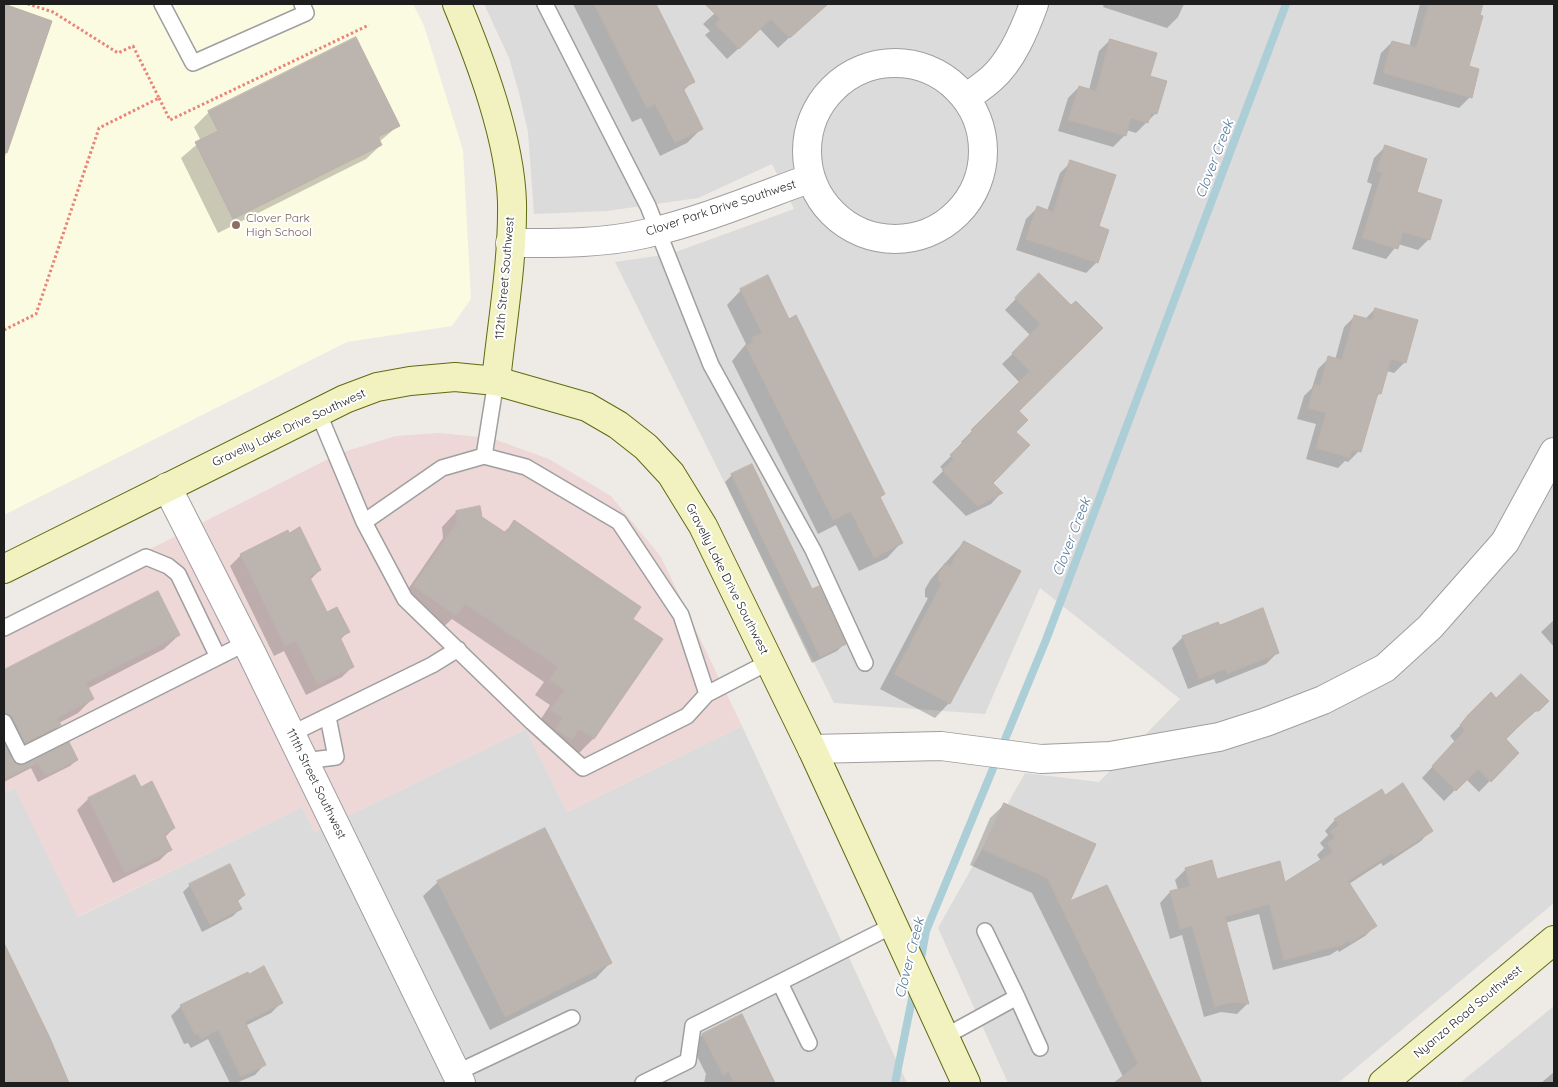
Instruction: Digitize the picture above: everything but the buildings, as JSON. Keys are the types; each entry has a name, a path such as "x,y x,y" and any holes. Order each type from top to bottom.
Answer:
{"main road":[{"name":"112th Street Southwest","path":"458,4 482,63 507,162 512,201 510,243 496,381"},
{"name":"Gravelly Lake Drive Southwest","path":"4,569 318,412 377,387 410,381 455,377 496,381 587,407 618,425 646,447 671,474 703,526 812,749 892,926 965,1079"},
{"name":"Nyanza Road Southwest","path":"1383,1083 1554,940"}],"street":[{"path":"966,98 992,78 1001,68 1026,28 1034,4"},
{"name":"Clover Park Drive Southwest","path":"904,62 932,70 957,86 966,98 974,110 983,138 983,167 973,194 955,217 930,233 901,240 872,236 846,224 825,204 811,178 807,149 812,120 826,94 848,75 875,64 904,62"},
{"name":"Clover Park Drive Southwest","path":"510,243 549,243 613,238 657,231 811,178"},
{"path":"812,749 933,746 1041,759 1110,756 1220,737 1266,722 1322,700 1378,672 1402,654 1430,627 1504,542 1554,452"},
{"name":"111th Street Southwest","path":"167,487 291,734 459,1078"}],"lane":[{"path":"162,4 193,64 306,13 302,4"},
{"path":"545,4 648,206 711,365 813,550 865,663"},
{"path":"484,456 496,381"},
{"path":"318,412 364,522 405,599 583,768 687,716 707,694 769,662"},
{"path":"364,522 442,468 484,456 526,467 619,522 681,615 707,694"},
{"path":"4,628 146,557 168,566 178,574 218,657"},
{"path":"183,583 209,570"},
{"path":"4,722 21,756 246,643"},
{"path":"291,734 432,665 458,649"},
{"path":"304,761 336,757 328,717"},
{"path":"643,1083 688,1061 692,1026 892,926"},
{"path":"985,931 1040,1048"},
{"path":"780,983 809,1043"},
{"path":"944,1037 1017,997"},
{"path":"459,1078 572,1018"}],"path":[{"path":"28,4 53,12 118,53 133,46 170,120 370,25"},
{"path":"4,330 36,314 99,128 159,98"}],"shaded area":[{"name":"Clover Park High School","path":"4,4 413,4 424,26 463,150 471,299 452,326 347,342 4,515"},
{"path":"484,4 1554,4 1554,903 1338,1083 1008,1083 938,928 1025,773 1099,782 1180,699 1040,588 985,714 834,703 615,262 670,254 794,209 772,164 698,198 607,211 534,214 528,132 519,93 509,58"},
{"path":"439,433 491,438 549,459 611,496 661,557 742,726 567,812 526,729 315,832 302,807 77,917 15,788 4,793 4,623 340,453 396,436"},
{"path":"742,726 907,1083 4,1083 4,793 15,788 78,917 302,807 315,832 526,729 567,812"},
{"path":"1554,1006 1554,1083 1460,1083"}],"waterway":[{"name":"Clover Creek","path":"920,964 926,931 1046,640 1286,4"},
{"name":"Clover Creek","path":"895,1083 914,989"}],"place":[{"name":"Clover Park High School","path":"236,225"}]}
